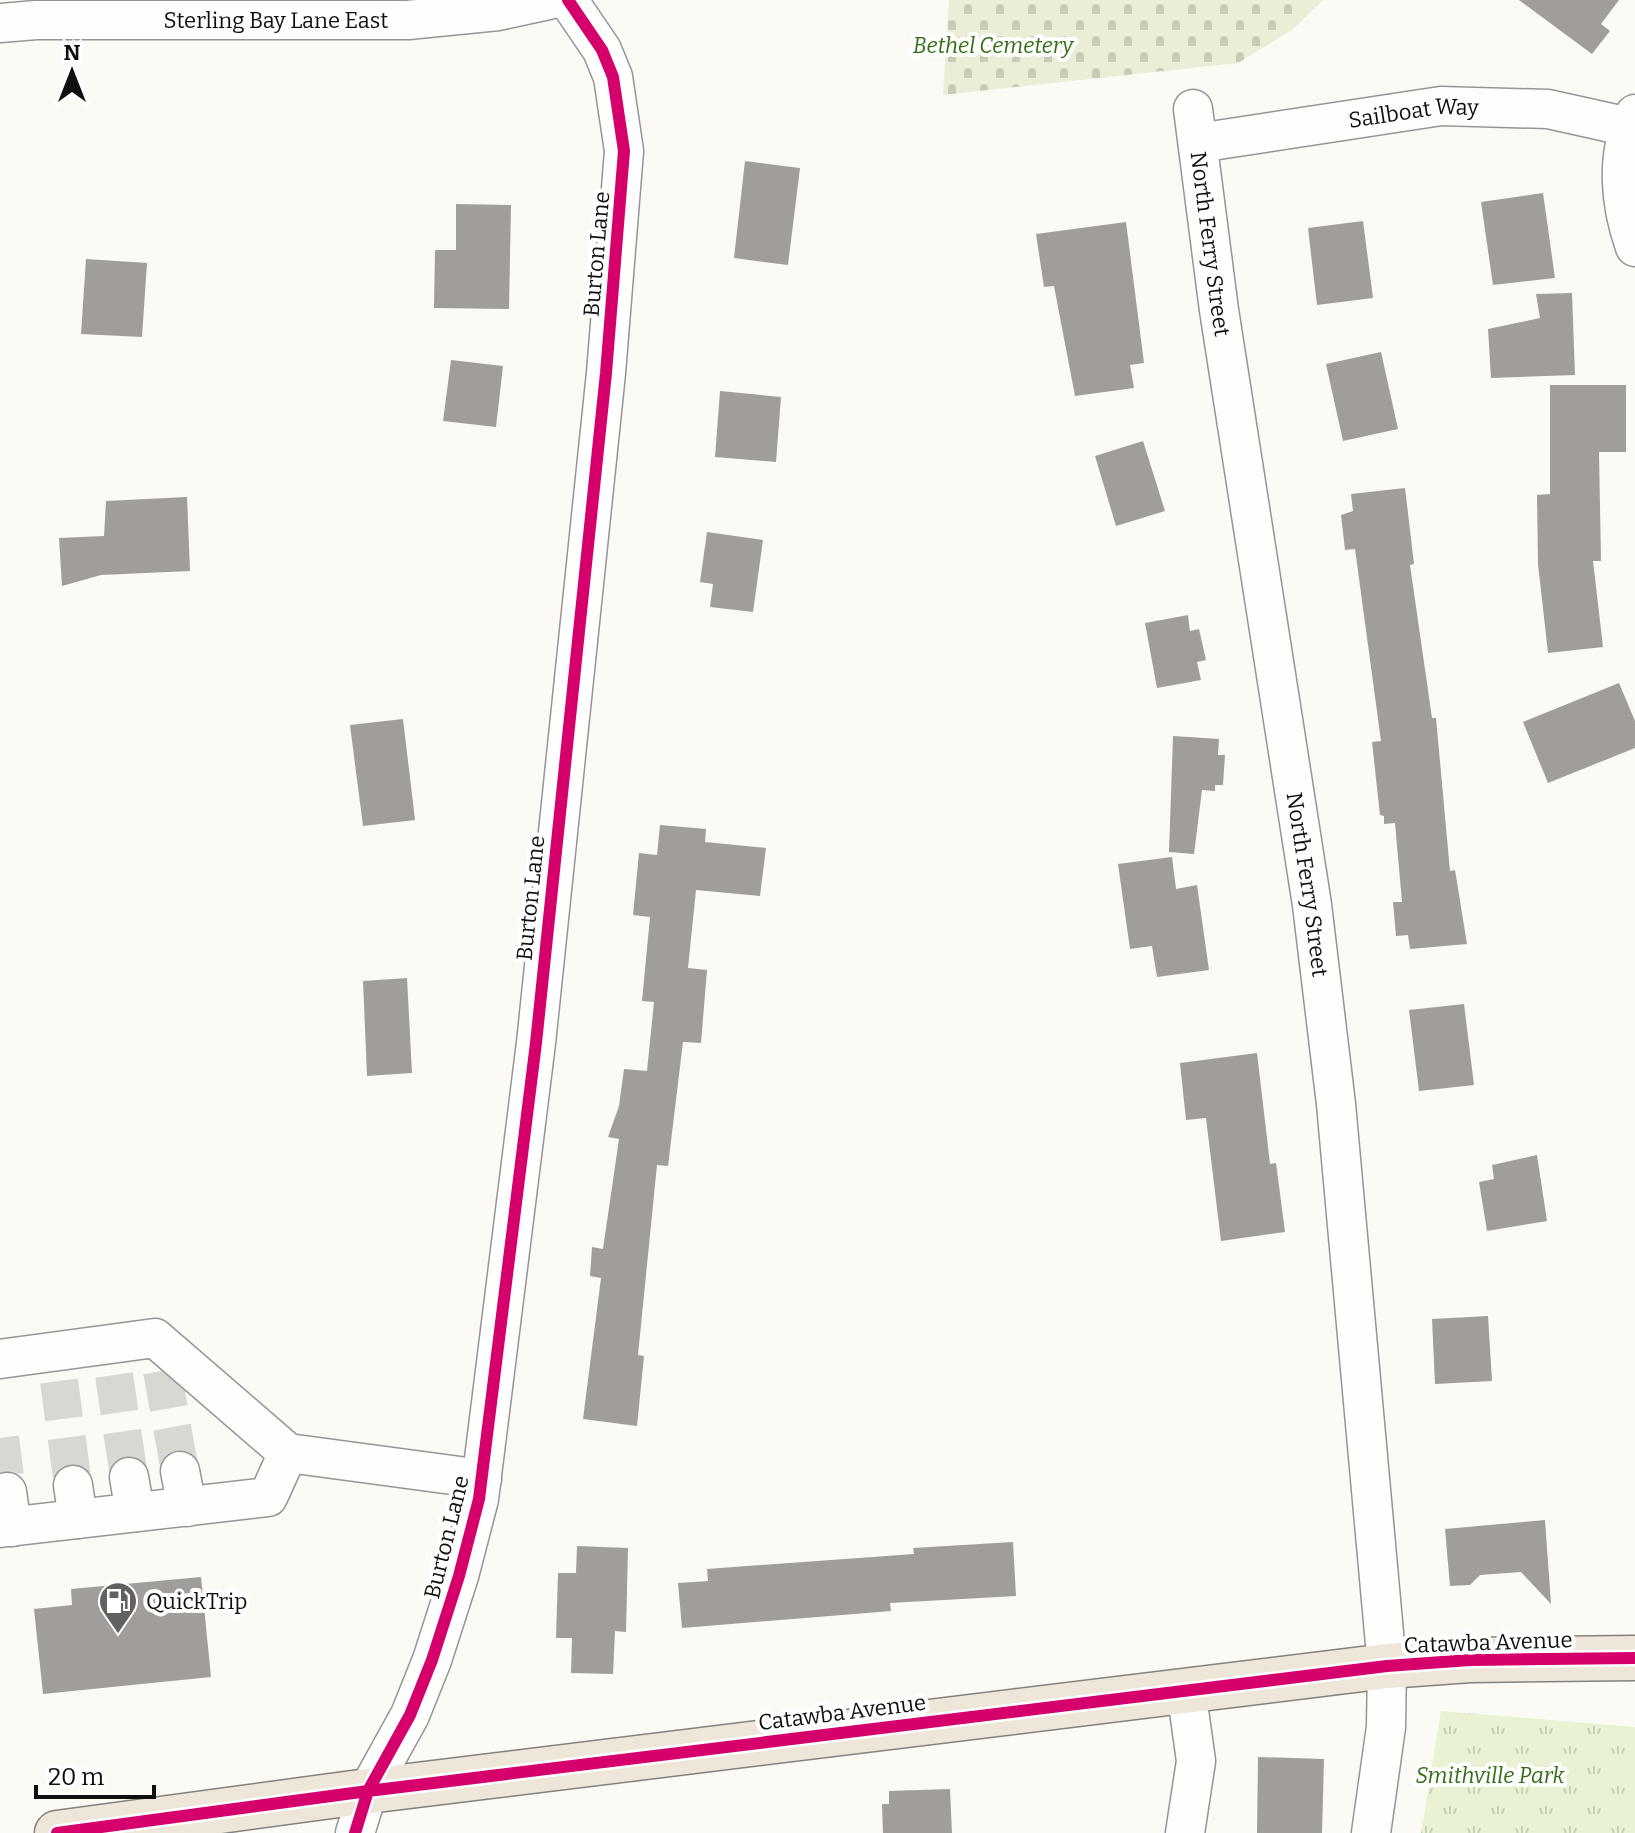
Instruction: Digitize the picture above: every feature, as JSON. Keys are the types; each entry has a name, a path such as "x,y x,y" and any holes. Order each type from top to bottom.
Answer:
{"main road":[{"name":"Catawba Avenue","path":"70,1831 368,1791 1387,1666 1470,1660 1635,1658"}],"street":[{"name":"Sterling Bay Lane East","path":"6,15 85,10 498,11 549,0"},
{"name":"Burton Lane","path":"355,1833 368,1791 410,1715 432,1660 459,1576 482,1479 536,1043 606,373 624,151 613,77 602,50 568,0"},
{"name":"Sailboat Way","path":"1195,126 1441,106 1548,109 1632,121"},
{"path":"1632,121 1621,195 1635,247"},
{"name":"North Ferry Street","path":"1195,126 1219,310 1314,921 1336,1104 1387,1666 1386,1727 1371,1833"},
{"path":"0,1359 57,1367 158,1354 288,1453 482,1479"},
{"path":"6,1515 75,1502 183,1489 268,1497 288,1453"},
{"path":"1185,1833 1196,1761 1186,1689"}],"green space":[{"name":"Bethel Cemetery","path":"949,0 1323,0 1293,29 1238,63 943,95"},
{"name":"Smithville Park","path":"1441,1711 1635,1727 1635,1833 1421,1833"}],"building":[{"path":"1519,0 1619,0 1601,24 1610,31 1592,54"},
{"path":"745,161 800,168 788,265 734,258"},
{"path":"1543,193 1555,278 1493,285 1481,202"},
{"path":"456,204 511,205 509,309 434,308 435,250 456,250"},
{"path":"1363,221 1373,298 1317,305 1308,228"},
{"path":"1126,222 1144,363 1130,365 1134,388 1075,396 1054,286 1044,287 1036,234"},
{"path":"86,259 147,263 142,337 81,334"},
{"path":"1572,293 1575,375 1491,378 1488,329 1540,318 1536,294"},
{"path":"1381,352 1398,429 1343,441 1326,364"},
{"path":"451,360 503,366 496,427 443,421"},
{"path":"1550,385 1626,385 1626,452 1599,452 1601,561 1593,561 1603,647 1548,653 1538,564 1537,495 1550,494"},
{"path":"720,391 781,397 776,462 715,457"},
{"path":"1143,441 1165,511 1116,526 1095,456"},
{"path":"1405,488 1414,564 1410,565 1432,718 1436,718 1450,871 1455,870 1467,944 1410,949 1408,935 1396,936 1393,902 1402,902 1395,823 1384,824 1384,816 1380,815 1372,742 1381,741 1355,549 1345,550 1341,515 1353,511 1351,494"},
{"path":"187,497 190,571 101,575 62,586 59,538 104,536 106,501"},
{"path":"707,532 763,540 753,612 710,607 713,584 700,582"},
{"path":"1188,615 1190,631 1199,629 1206,660 1197,662 1201,680 1157,688 1145,623"},
{"path":"1619,683 1635,721 1635,748 1548,783 1523,722"},
{"path":"403,719 415,820 363,826 350,725"},
{"path":"1173,736 1219,739 1218,755 1225,755 1223,785 1215,785 1215,791 1202,790 1194,854 1169,852"},
{"path":"660,825 706,829 705,842 766,848 760,896 696,890 688,968 707,970 701,1043 683,1042 668,1166 657,1165 638,1355 644,1356 637,1426 583,1419 601,1278 590,1276 592,1247 603,1249 619,1139 608,1137 619,1106 624,1069 647,1071 654,1002 642,1001 650,917 633,915 639,853 657,855"},
{"path":"1172,857 1176,889 1197,885 1209,970 1157,977 1152,946 1130,949 1118,864"},
{"path":"407,978 412,1073 367,1076 363,981"},
{"path":"1464,1004 1474,1085 1419,1091 1409,1010"},
{"path":"1257,1053 1270,1164 1276,1163 1285,1232 1221,1241 1206,1118 1186,1120 1180,1063"},
{"path":"1537,1155 1547,1221 1487,1231 1479,1182 1494,1179 1492,1165"},
{"path":"1488,1316 1492,1381 1435,1384 1432,1319"},
{"path":"1545,1520 1551,1604 1521,1572 1480,1575 1470,1585 1450,1586 1445,1529"},
{"path":"1013,1542 1016,1596 890,1603 891,1611 682,1628 678,1583 708,1581 707,1569 914,1554 913,1548"},
{"path":"577,1546 628,1548 626,1632 615,1631 613,1674 571,1673 572,1638 556,1638 558,1573 576,1573"},
{"path":"201,1577 211,1677 43,1694 34,1609 72,1605 71,1589"},
{"path":"1258,1757 1324,1759 1322,1833 1257,1833"},
{"path":"950,1789 952,1833 883,1833 882,1804 889,1804 889,1791"}],"tunnel":[{"path":"162,1371 180,1471"},
{"path":"114,1375 129,1477"},
{"path":"59,1381 73,1485"},
{"path":"0,1438 7,1492"}],"cycle path":[{"path":"355,1833 368,1791 410,1715 432,1660 479,1499 536,1043 606,373 624,151 613,77 602,50 568,0"},
{"path":"57,1833 368,1791 1387,1666 1470,1660 1635,1658"}],"place":[{"name":"QuickTrip","path":"118,1635"}]}
